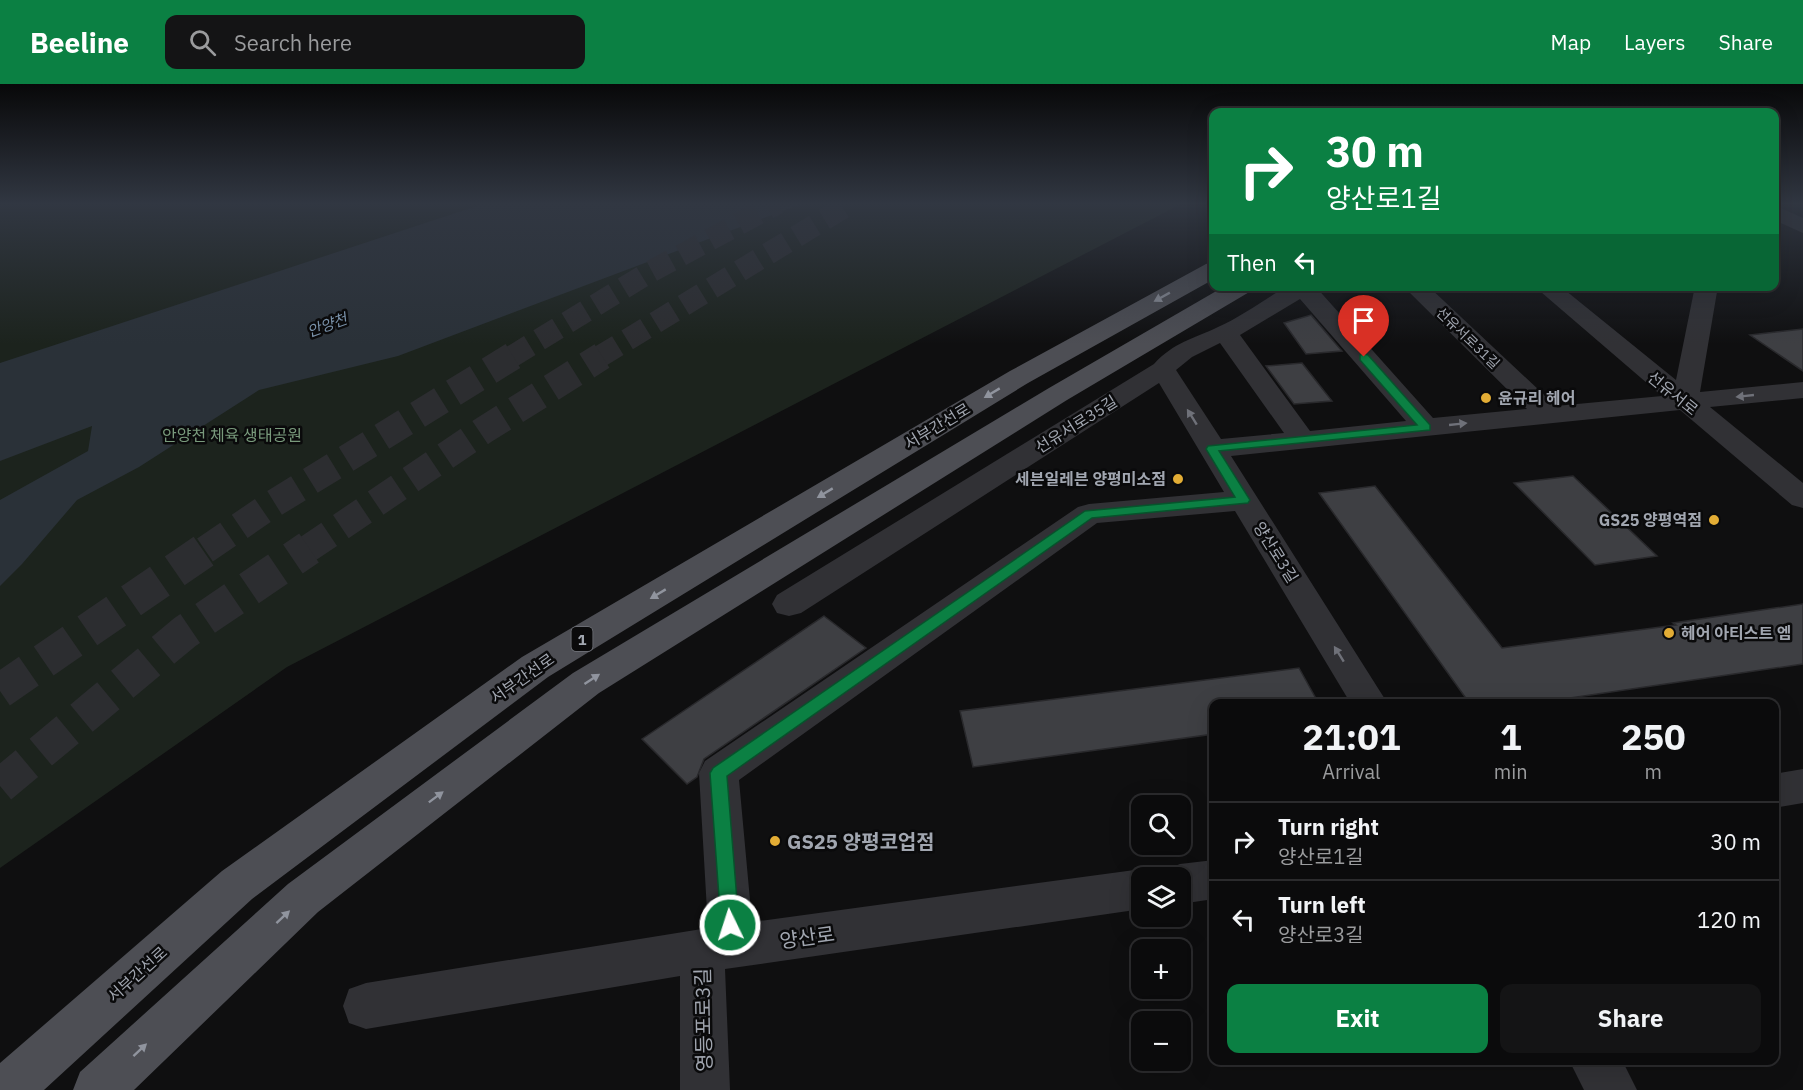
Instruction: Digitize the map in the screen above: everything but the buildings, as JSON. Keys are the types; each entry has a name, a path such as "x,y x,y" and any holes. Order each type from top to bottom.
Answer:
{"main road":[{"name":"서부간선로","path":"8,1090 237,885 535,667 1019,376 1209,272"},
{"name":"1","path":"98,1090 303,898 586,683 1058,394 1234,291"}],"street":[{"name":"선유서로35길","path":"789,604 1163,369 1170,360 1212,336 1226,333 1296,291"},
{"path":"1307,291 1426,427"},
{"name":"선유서로31길","path":"1419,291 1549,415"},
{"name":"선유서로","path":"1551,291 1803,498"},
{"path":"1685,402 1706,291"},
{"path":"1226,333 1303,440"},
{"name":"양산로3길","path":"1163,369 1367,699"},
{"path":"1212,449 1803,390"},
{"name":"영등포로3길","path":"705,1090 717,949 718,773 1089,514 1244,500"},
{"path":"1779,790 1803,786"},
{"path":"1191,882 1209,880"},
{"name":"양산로","path":"366,1006 717,949 1131,892"},
{"path":"1596,1065 1612,1090"}],"green space":[{"name":"안양천 체육 생태공원","path":"0,250 1092,250 287,667 0,868"}],"water":[{"name":"안양천","path":"343,250 679,250 398,356 259,390 139,467 77,500 0,586 0,500 88,451 92,426 0,461 0,363"}],"tunnel":[{"path":"511,357 648,273 691,250"},
{"path":"599,357 774,250"},
{"path":"205,550 268,507 513,356"},
{"path":"306,550 484,430 602,356"},
{"path":"0,691 208,548"},
{"path":"0,786 185,632 309,548"}],"place":[{"name":"윤규리 헤어","path":"1486,398"},
{"name":"세븐일레븐 양평미소점","path":"1178,479"},
{"name":"GS25 양평역점","path":"1714,520"},
{"name":"헤어 아티스트 엠","path":"1669,633"},
{"name":"GS25 양평코업점","path":"775,841"}],"route":[{"path":"730,925 718,773 1089,514 1244,500 1212,449 1426,427 1364,357"}]}
